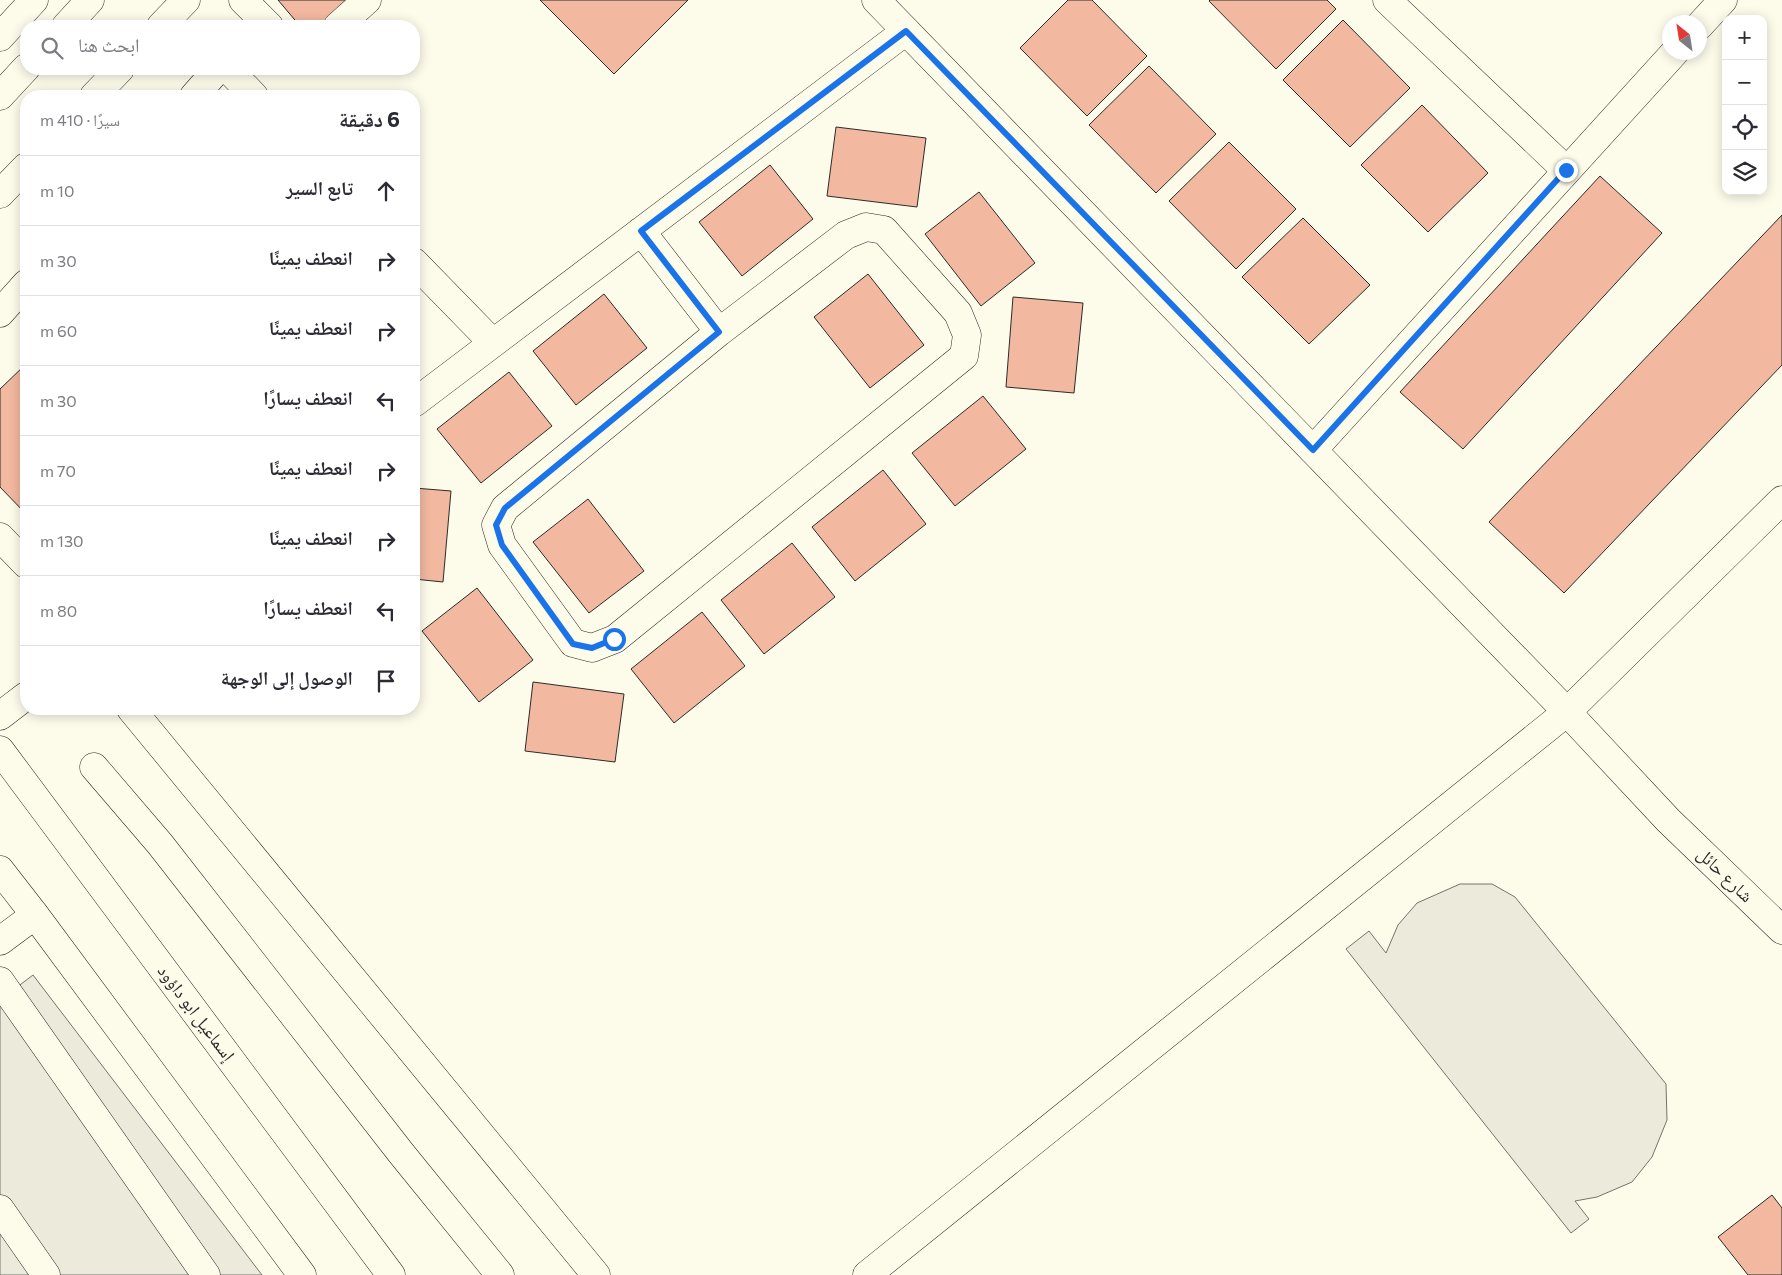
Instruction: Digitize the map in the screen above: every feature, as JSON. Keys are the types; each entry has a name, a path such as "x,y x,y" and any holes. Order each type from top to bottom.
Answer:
{"street":[{"path":"0,37 34,0"},
{"path":"72,20 90,0"},
{"path":"243,0 263,20"},
{"path":"345,20 367,0"},
{"name":"شارع حائل","path":"876,0 1567,712 1668,820 1782,930"},
{"path":"1387,0 1566,170"},
{"path":"1707,17 1723,0"},
{"path":"420,399 906,31"},
{"path":"1313,450 1667,60"},
{"path":"0,96 20,74"},
{"path":"100,90 114,75"},
{"path":"199,90 213,75"},
{"path":"234,75 248,90"},
{"path":"0,194 20,173"},
{"path":"866,226 884,230 958,313 966,335 964,356 948,371 614,639 592,648 573,644 502,545 496,525 505,508 719,332 846,235 866,226"},
{"path":"641,231 719,332"},
{"path":"420,268 493,344"},
{"path":"0,314 20,291"},
{"path":"867,1275 1567,712 1782,501"},
{"path":"0,537 20,558"},
{"path":"0,716 20,701"},
{"path":"136,715 596,1275"},
{"name":"إسماعيل ابو داؤود","path":"0,750 391,1275"},
{"path":"94,767 160,844 389,1138 500,1275"},
{"path":"0,870 302,1275"},
{"path":"0,941 35,915"},
{"path":"0,981 206,1275"},
{"path":"0,1209 46,1275"}],"shaded area":[{"path":"1460,884 1492,884 1515,897 1666,1084 1667,1120 1652,1157 1632,1182 1597,1197 1575,1201 1589,1219 1571,1233 1346,949 1369,931 1386,953 1398,925 1417,903"},
{"path":"33,975 262,1275 0,1275 0,1000"}],"building":[{"path":"278,0 350,0 326,20 295,20"},
{"path":"540,0 688,0 614,74"},
{"path":"1068,0 1092,0 1147,56 1087,116 1020,48"},
{"path":"1210,0 1327,0 1336,9 1276,69"},
{"path":"1343,20 1410,88 1350,147 1283,80"},
{"path":"1149,66 1216,134 1156,193 1089,125"},
{"path":"1422,105 1488,173 1428,232 1361,165"},
{"path":"836,127 926,138 917,207 827,196"},
{"path":"1229,142 1296,209 1236,269 1169,201"},
{"path":"770,165 813,219 742,276 699,222"},
{"path":"1600,176 1662,233 1463,449 1400,392"},
{"path":"979,192 1035,263 981,306 925,234"},
{"path":"1782,215 1782,365 1564,593 1489,522"},
{"path":"1303,218 1370,285 1309,344 1242,277"},
{"path":"868,274 924,345 870,388 814,317"},
{"path":"604,294 647,348 576,405 533,351"},
{"path":"1013,297 1083,303 1074,393 1006,387"},
{"path":"20,370 20,508 0,487 0,389"},
{"path":"509,372 552,426 481,483 437,429"},
{"path":"983,396 1026,449 955,506 912,453"},
{"path":"883,470 926,524 855,581 812,527"},
{"path":"420,488 451,491 443,582 420,580"},
{"path":"588,499 644,571 589,613 533,542"},
{"path":"792,543 835,597 764,654 721,600"},
{"path":"477,588 533,660 479,702 422,631"},
{"path":"702,612 745,666 674,723 631,669"},
{"path":"533,682 624,694 615,762 525,751"},
{"path":"1772,1195 1782,1208 1782,1275 1748,1275 1718,1237"}],"route":[{"path":"614,639 592,648 573,644 502,545 496,525 505,508 719,332 641,231 906,31 1313,450 1566,170"}]}
